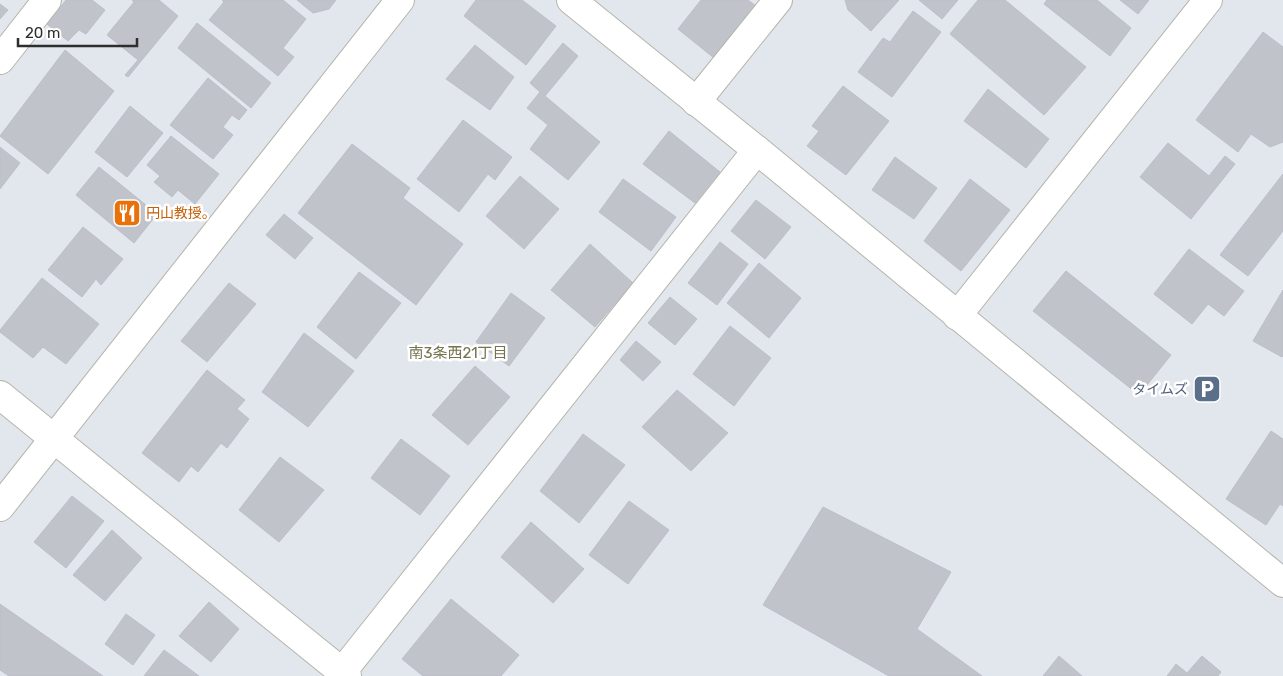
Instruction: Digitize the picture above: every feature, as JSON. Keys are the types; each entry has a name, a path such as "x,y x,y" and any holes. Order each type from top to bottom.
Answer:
{"street":[{"path":"0,60 47,0"},
{"path":"0,507 400,0"},
{"path":"571,0 757,150 1283,583"},
{"path":"696,102 778,0"},
{"path":"958,316 1208,0"},
{"path":"0,395 345,674 757,150"}],"building":[{"path":"66,0 92,0 105,10 86,34 79,30 68,41 47,24"},
{"path":"132,0 159,0 178,16 128,77 125,75 138,60 107,35 134,2"},
{"path":"222,0 283,0 306,19 283,48 294,57 278,76 209,20 224,2"},
{"path":"297,0 336,0 329,9 313,13"},
{"path":"476,0 522,0 556,26 526,65 464,16"},
{"path":"701,0 748,0 756,6 714,58 678,29"},
{"path":"845,0 899,0 871,31 848,10"},
{"path":"919,0 958,0 942,19"},
{"path":"978,0 1005,0 1086,67 1044,115 950,34"},
{"path":"1047,0 1097,0 1131,28 1110,56 1044,4"},
{"path":"1120,0 1149,0 1138,14"},
{"path":"0,4 8,10 0,19"},
{"path":"913,11 941,32 892,97 858,72 883,38 890,42"},
{"path":"197,23 271,83 251,108 178,48"},
{"path":"1263,32 1283,47 1283,142 1270,147 1251,134 1238,152 1196,120"},
{"path":"563,43 578,56 545,96 600,142 568,180 530,149 548,125 527,108 540,92 530,83"},
{"path":"475,45 514,77 490,110 446,79"},
{"path":"65,50 114,91 48,174 0,136"},
{"path":"208,78 247,110 239,120 232,115 223,127 233,135 213,159 170,125"},
{"path":"843,86 889,121 846,175 807,146 819,131 812,126"},
{"path":"988,89 1049,139 1026,168 964,121"},
{"path":"130,106 163,133 127,177 95,152"},
{"path":"463,120 512,157 495,180 488,174 459,212 417,179"},
{"path":"669,131 720,172 695,203 643,164"},
{"path":"171,136 219,174 195,204 178,190 172,197 154,182 160,176 147,165"},
{"path":"1168,143 1209,176 1225,156 1235,164 1191,219 1140,177"},
{"path":"352,144 410,188 403,198 463,244 416,305 298,213"},
{"path":"0,147 20,163 0,189"},
{"path":"895,157 937,188 914,219 872,190"},
{"path":"99,167 157,214 134,243 76,195"},
{"path":"1283,174 1283,231 1248,276 1220,255"},
{"path":"520,176 559,209 524,249 486,216"},
{"path":"623,179 676,217 651,251 599,212"},
{"path":"970,179 1010,210 961,271 924,241"},
{"path":"756,200 791,227 765,259 731,231"},
{"path":"284,214 313,238 295,259 266,235"},
{"path":"83,227 123,259 101,285 96,279 82,297 48,270"},
{"path":"720,242 748,264 717,305 688,283"},
{"path":"590,244 633,283 595,327 551,290"},
{"path":"1189,249 1244,291 1224,316 1208,304 1192,324 1154,294"},
{"path":"759,263 801,298 769,338 727,303"},
{"path":"1066,271 1171,355 1139,395 1033,311"},
{"path":"359,272 401,303 356,359 317,327"},
{"path":"42,278 99,324 66,364 43,347 33,358 0,332"},
{"path":"229,283 256,304 207,362 181,341"},
{"path":"1283,290 1283,356 1282,357 1253,341"},
{"path":"511,293 545,318 509,366 476,342"},
{"path":"670,297 697,319 675,345 648,323"},
{"path":"730,326 771,358 734,406 693,374"},
{"path":"304,333 354,371 308,427 262,392"},
{"path":"636,341 661,362 643,381 620,360"},
{"path":"475,366 510,397 468,445 432,415"},
{"path":"207,370 245,400 237,409 249,419 227,448 221,443 198,472 191,466 179,482 142,453"},
{"path":"677,390 728,433 691,471 642,427"},
{"path":"1271,431 1283,439 1283,506 1280,504 1266,525 1226,499"},
{"path":"583,434 625,465 579,523 540,491"},
{"path":"401,439 450,476 420,515 371,478"},
{"path":"280,457 324,490 279,542 239,510"},
{"path":"72,496 104,521 66,568 34,542"},
{"path":"629,501 669,530 628,584 589,555"},
{"path":"823,507 951,572 917,629 982,676 889,676 763,605"},
{"path":"531,522 584,569 553,603 501,557"},
{"path":"112,530 142,558 105,601 73,575"},
{"path":"451,599 519,655 501,676 423,676 402,659"},
{"path":"209,602 239,629 211,662 179,636"},
{"path":"0,604 103,676 9,676 0,670"},
{"path":"126,614 155,635 133,665 105,644"},
{"path":"164,650 199,676 144,676"},
{"path":"1059,656 1082,676 1043,676"},
{"path":"1202,656 1221,672 1218,676 1167,676 1176,664 1187,673"}],"place":[{"name":"円山教授。","path":"127,213"},
{"name":"タイムズ","path":"1207,389"}],"district":[{"name":"南3条西21丁目","path":"458,353"}]}
